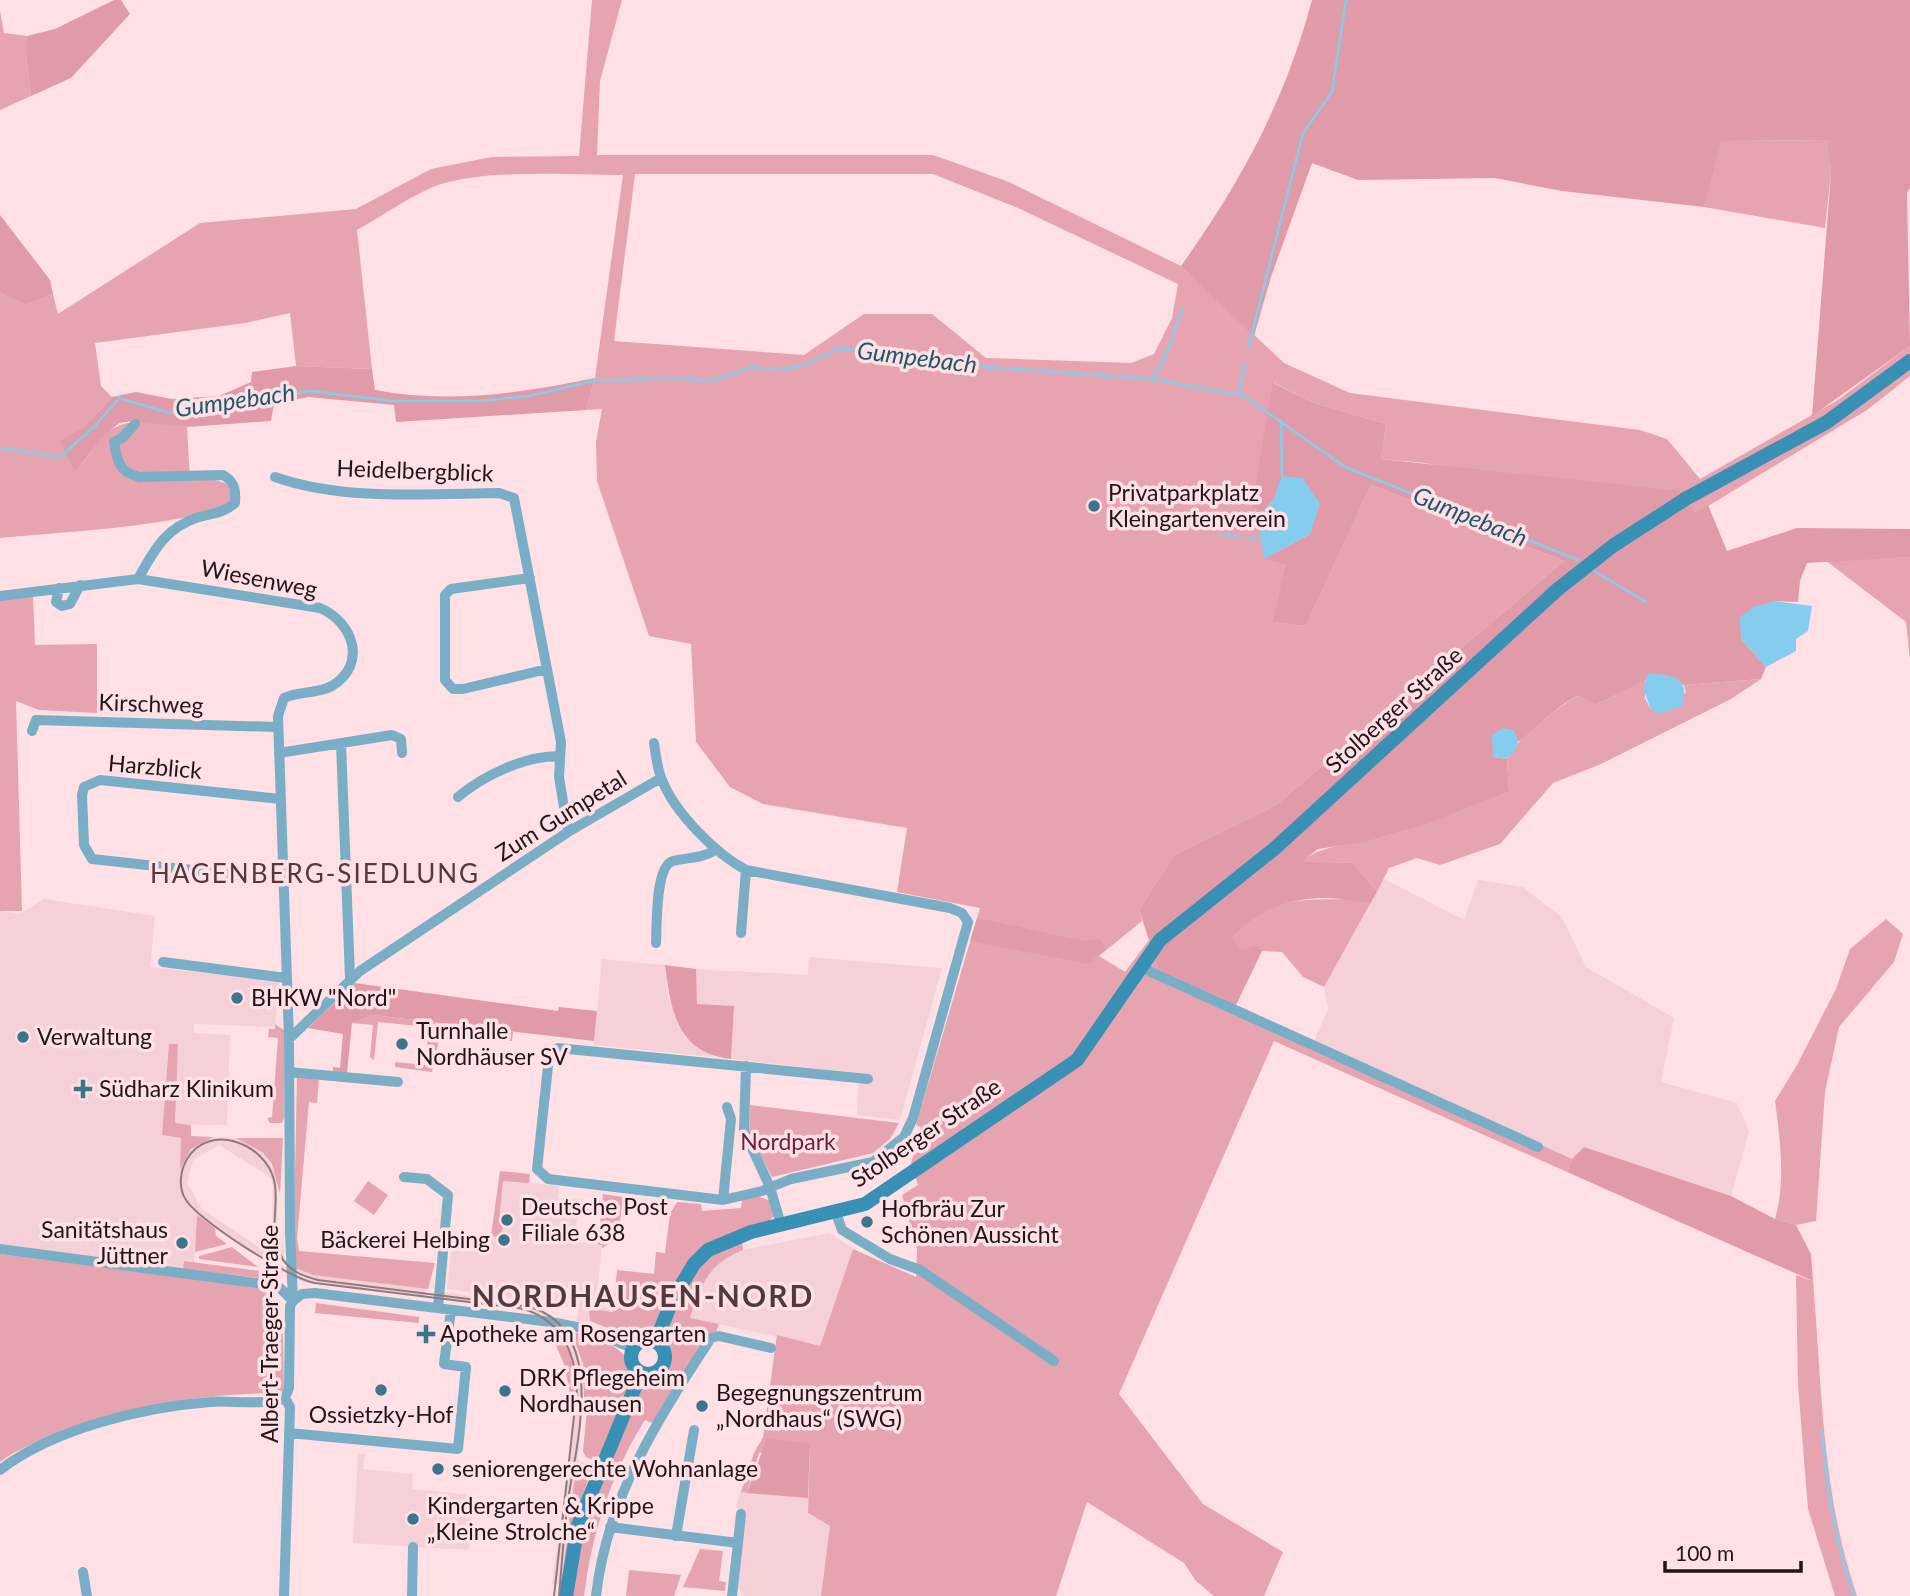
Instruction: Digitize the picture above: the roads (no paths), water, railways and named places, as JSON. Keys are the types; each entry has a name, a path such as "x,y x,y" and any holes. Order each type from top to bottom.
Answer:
{"main road":[{"name":"Stolberger Straße","path":"655,1342 674,1297 694,1264 708,1250 727,1239 865,1204 1077,1060 1160,940 1273,849 1558,589 1614,545 1687,498 1827,422 1910,361"},
{"path":"645,1340 655,1342 663,1350 665,1362 653,1374 641,1373 632,1365 633,1348 645,1340"},
{"path":"566,1596 578,1525 641,1373"}],"street":[{"path":"135,424 122,438 114,442 118,465 127,474 139,477 223,475 230,479 236,492 235,503 226,512 195,518 168,531 138,579"},
{"name":"Heidelbergblick","path":"275,477 304,487 399,495 508,494 514,498 561,742 559,777 568,832"},
{"path":"530,578 451,589 445,595 445,680 453,689 463,688 547,669"},
{"name":"Wiesenweg","path":"0,596 138,579 320,608 340,620 352,641 348,669 329,687 284,698 277,727"},
{"path":"60,588 56,602 62,606 70,604 80,585"},
{"name":"Kirschweg","path":"32,731 36,720 277,727"},
{"name":"Albert-Traeger-Straße","path":"277,727 289,1038 293,1301 290,1306 289,1388 285,1398 289,1407 289,1433 284,1596"},
{"path":"279,753 398,736 401,739 402,753"},
{"path":"341,743 351,978"},
{"name":"Zum Gumpetal","path":"289,1038 351,978 568,832 661,779 654,743"},
{"path":"458,797 479,780 544,756 559,756"},
{"path":"661,779 668,792 715,850 746,870 950,908 962,914 968,922 913,1118 904,1137 873,1162 791,1179 723,1200 548,1179 540,1175 537,1169 549,1057 551,1051 558,1048 868,1079"},
{"name":"Harzblick","path":"281,799 100,780 84,787 82,795 84,845 92,859 283,880"},
{"path":"656,943 661,877 665,866 672,861 703,857 715,850"},
{"path":"741,933 746,870"},
{"path":"163,962 286,978"},
{"path":"1140,967 1538,1147"},
{"path":"746,1066 744,1131 770,1187 781,1225"},
{"path":"289,1072 398,1082"},
{"path":"723,1200 731,1119 727,1107"},
{"path":"404,1177 428,1179 448,1195 438,1308"},
{"path":"836,1213 842,1230 890,1259 920,1270 1054,1361"},
{"path":"0,1250 264,1284 280,1288 293,1301 302,1294 314,1293 577,1327 633,1348"},
{"path":"289,1433 458,1449 466,1367 444,1364 451,1310"},
{"path":"596,1596 600,1563 624,1486 649,1434 711,1338 719,1336 771,1348"},
{"path":"0,1470 52,1442 142,1411 188,1403 285,1398"},
{"path":"676,1536 694,1430"},
{"path":"732,1596 741,1514"},
{"path":"610,1527 738,1543"},
{"path":"412,1596 413,1547"},
{"path":"83,1572 87,1596"}],"water":[{"path":"1282,476 1303,478 1320,504 1310,534 1264,559 1258,517 1273,501"},
{"path":"1775,601 1812,606 1808,631 1796,639 1796,651 1766,667 1741,639 1740,617 1754,607"},
{"path":"1648,674 1678,679 1684,689 1682,706 1658,714 1651,710 1643,688"},
{"path":"1503,728 1514,730 1518,742 1515,751 1507,759 1493,757 1492,735"}],"waterway":[{"path":"1248,349 1303,133 1332,92 1346,0"},
{"path":"1152,379 1165,358 1182,309"},
{"name":"Gumpebach","path":"0,448 60,457 96,425 119,398 169,413 232,399 274,398 309,391 394,401 479,401 529,396 593,381 676,378 712,381 752,367 801,367 837,349 901,352 971,366 1152,379 1244,396 1345,467 1578,560"},
{"path":"1239,393 1245,362"},
{"path":"1281,420 1282,476"},
{"path":"1219,534 1241,537"},
{"path":"1247,538 1263,539"},
{"name":"Gumpebach","path":"1594,571 1646,602"},
{"path":"1822,1430 1832,1514 1854,1596"}],"tram line":[{"path":"554,1596 577,1389 573,1361 562,1337 545,1319 519,1308 315,1283 286,1271 226,1234 186,1200 181,1174 187,1159 197,1148 209,1141 222,1140 248,1147 260,1156 269,1167 274,1180 274,1227 280,1254 291,1268 301,1274 318,1280 531,1307 555,1320 570,1338 578,1362 582,1388 581,1416 567,1507 559,1596"}],"place":[{"name":"Privatparkplatz Kleingartenverein","path":"1094,506"},
{"name":"BHKW \"Nord\"","path":"237,998"},
{"name":"Verwaltung","path":"23,1037"},
{"name":"Turnhalle Nordhäuser SV","path":"402,1044"},
{"name":"Südharz Klinikum","path":"83,1089"},
{"name":"Deutsche Post Filiale 638","path":"507,1220"},
{"name":"Hofbräu Zur Schönen Aussicht","path":"867,1222"},
{"name":"Bäckerei Helbing","path":"504,1240"},
{"name":"Sanitätshaus Jüttner","path":"182,1243"},
{"name":"Apotheke am Rosengarten","path":"426,1334"},
{"name":"Ossietzky-Hof","path":"381,1390"},
{"name":"DRK Pflegeheim Nordhausen","path":"505,1391"},
{"name":"Begegnungszentrum „Nordhaus“ (SWG)","path":"702,1406"},
{"name":"seniorengerechte Wohnanlage","path":"438,1469"},
{"name":"Kindergarten & Krippe „Kleine Strolche“","path":"413,1519"}],"district":[{"name":"HAGENBERG-SIEDLUNG","path":"315,874"},
{"name":"NORDHAUSEN-NORD","path":"643,1297"}],"park label":[{"name":"Nordpark","path":"788,1142"}]}
